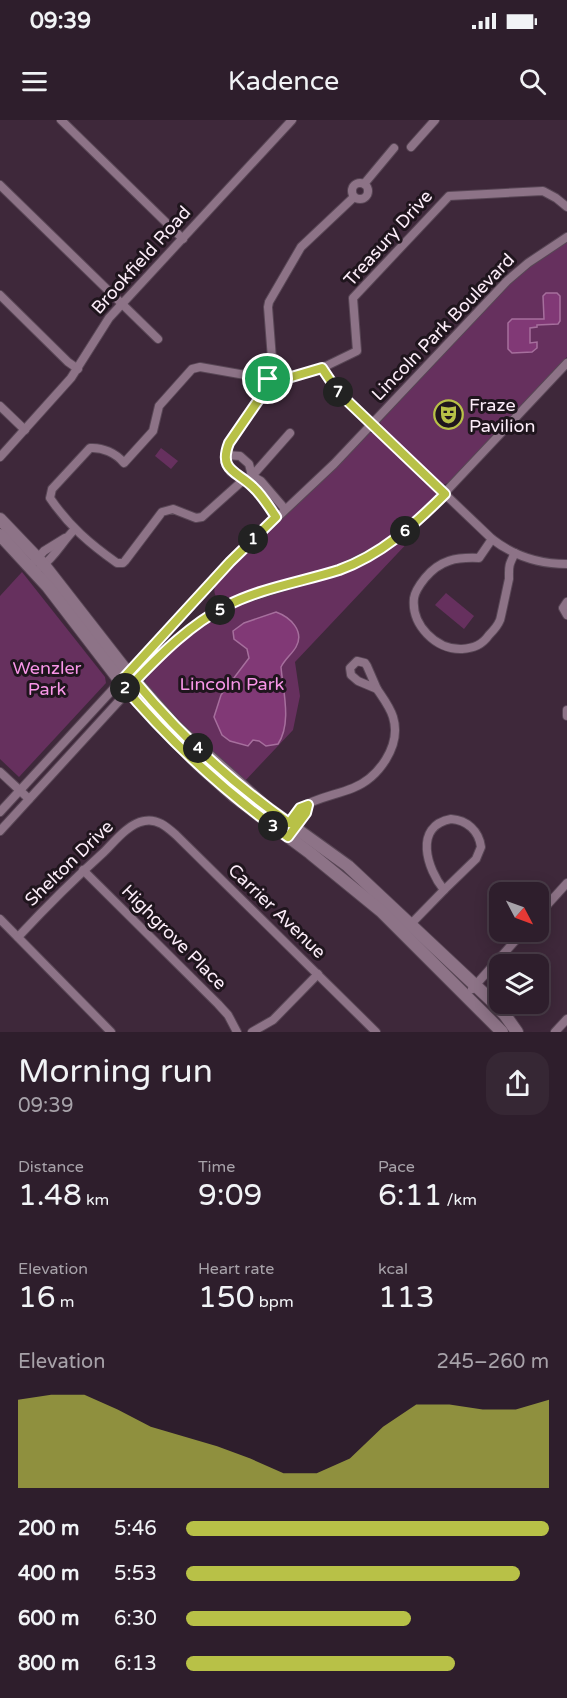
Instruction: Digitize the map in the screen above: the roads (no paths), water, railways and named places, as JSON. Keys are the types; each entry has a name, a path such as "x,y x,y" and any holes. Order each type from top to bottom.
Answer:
{"street":[{"path":"61,120 183,238"},
{"name":"Brookfield Road","path":"0,457 78,369 100,330 122,304 292,120"},
{"path":"411,147 435,120"},
{"path":"285,509 261,481 231,472 226,464 226,450 229,443 264,392 268,379 272,359 269,302 301,247 354,197 359,200 366,197 368,189 364,184 394,148"},
{"path":"0,184 158,339"},
{"name":"Treasury Drive","path":"74,530 50,498 52,489 90,448 95,447 115,454 124,463 153,431 159,405 195,368 268,379 288,378 322,368 357,351 353,298 449,196 543,191 567,207"},
{"name":"Lincoln Park Boulevard","path":"0,831 30,799 230,562 334,464 507,281 528,263 567,237"},
{"path":"0,295 68,362 78,369"},
{"name":"Lincoln Park Boulevard","path":"0,812 128,682 172,643 208,617 237,601 258,593 340,569 370,555 401,534 445,494 567,363"},
{"path":"322,368 335,388 371,425 492,539 515,553 541,562 567,564"},
{"path":"0,406 25,430"},
{"path":"37,566 60,548 74,530 117,563 123,563 162,512 173,510 202,518 249,478 290,433"},
{"path":"227,455 240,456 249,464 249,478 254,488 276,517"},
{"path":"0,519 128,682 198,764 235,797 289,830 364,896 407,928 471,990 505,1015 517,1032"},
{"path":"0,535 37,566"},
{"path":"492,539 479,558 462,557 447,560 434,568 420,584 414,597 416,613 422,630 438,643 450,649 469,648 482,644 491,634 500,619 509,580 507,567 515,553"},
{"path":"567,602 563,608 567,615"},
{"path":"289,830 306,813 308,805 355,788 376,772 389,754 395,736 394,719 377,689"},
{"path":"567,710 567,716"},
{"path":"0,772 30,799"},
{"name":"Shelton Drive","path":"18,937 83,870 130,827 149,820"},
{"name":"Carrier Avenue","path":"149,820 167,827 376,1032"},
{"path":"407,928 476,859 481,847 476,831 458,820 440,822 433,828 428,840 426,850 428,863 444,890"},
{"name":"Highgrove Place","path":"83,870 218,1004 228,1015 237,1032"},
{"path":"549,903 567,883"},
{"path":"0,919 111,1032"},
{"path":"471,990 515,942"},
{"path":"252,1032 273,1020 318,974"},
{"path":"471,990 502,1032"},
{"path":"555,1032 567,1019"}],"place":[{"name":"Fraze Pavilion","path":"448,415"}],"park label":[{"name":"Wenzler Park","path":"47,678"},
{"name":"Lincoln Park","path":"232,684"}]}
